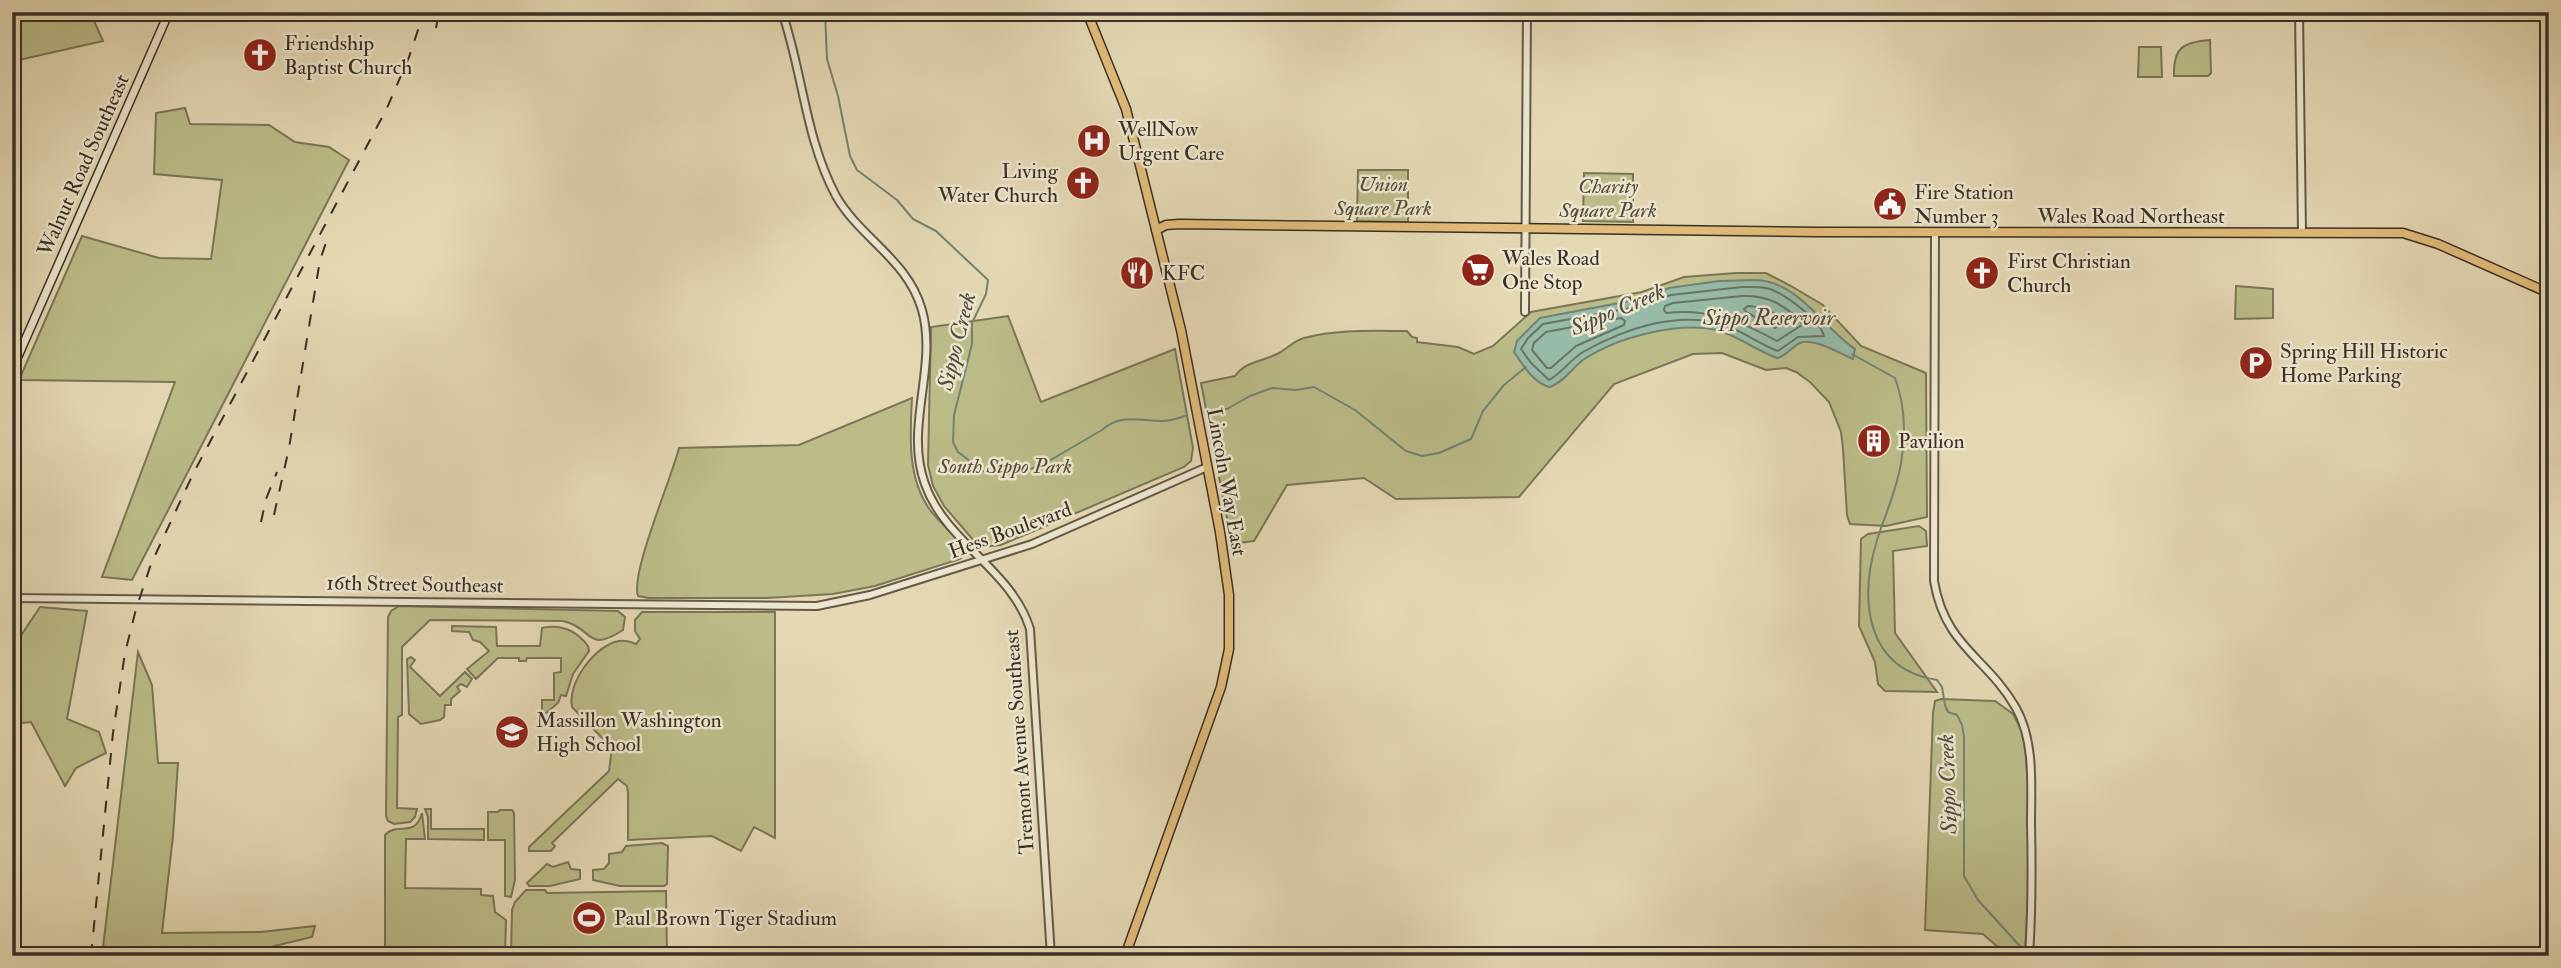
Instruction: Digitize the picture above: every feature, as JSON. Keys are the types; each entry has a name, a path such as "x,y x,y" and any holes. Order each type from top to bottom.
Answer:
{"main road":[{"name":"Walnut Road Southeast","path":"12,370 169,12"},
{"name":"Lincoln Way East","path":"1087,12 1126,109 1175,302 1207,467 1229,595 1231,625 1227,663 1221,687 1125,956"},
{"name":"Wales Road Northeast","path":"1156,230 1166,225 1179,224 1935,233 2414,235 2452,249 2549,293"}],"street":[{"name":"Tremont Avenue Southeast","path":"782,12 809,123 827,177 844,208 900,268 919,300 927,344 919,424 922,474 930,496 938,510 1021,607 1032,636 1051,956"},
{"path":"1525,312 1527,12"},
{"path":"2299,12 2302,233"},
{"path":"1935,233 1934,581 1938,601 1949,627 1960,643 2004,689 2018,711 2026,735 2030,758 2031,806 2032,901 2029,956"},
{"name":"Hess Boulevard","path":"817,606 870,596 1051,537 1207,467"},
{"name":"16th Street Southeast","path":"12,598 817,606"}],"green space":[{"path":"12,12 90,12 103,41 14,61"},
{"path":"2210,40 2211,73 2208,76 2174,76 2176,58 2182,48 2193,42"},
{"path":"2139,47 2161,47 2162,77 2138,77"},
{"path":"185,108 190,124 269,125 295,142 329,147 349,160 132,580 102,577 175,382 19,380 82,236 159,258 211,259 222,180 154,174 156,113"},
{"name":"Union Square Park","path":"1358,170 1408,170 1408,222 1357,221"},
{"name":"Charity Square Park","path":"1584,173 1633,174 1633,222 1583,221"},
{"path":"1766,273 1791,286 1823,305 1861,346 1926,373 1927,517 1886,526 1850,524 1847,515 1841,432 1829,402 1810,382 1786,368 1766,370 1722,353 1693,354 1614,384 1519,497 1396,499 1364,478 1287,485 1254,541 1232,544 1201,383 1235,376 1249,365 1277,354 1300,339 1330,333 1407,331 1417,338 1417,342 1458,347 1474,354 1493,346 1531,312 1642,292 1684,277"},
{"path":"2236,286 2273,289 2273,318 2235,319"},
{"name":"South Sippo Park","path":"1008,316 1041,402 1175,349 1193,448 1191,461 1184,467 1001,545 982,547 974,541 944,506 933,486 928,465 931,327"},
{"path":"912,398 912,456 917,484 930,510 963,547 964,554 960,559 875,586 833,594 767,598 638,596 640,568 679,448 799,445"},
{"path":"1919,526 1926,531 1927,546 1893,551 1895,633 1937,692 1885,691 1878,684 1875,662 1859,626 1861,539 1868,534"},
{"path":"399,606 618,611 625,617 623,630 602,640 596,640 573,624 563,621 430,620 402,647 402,715 398,717 397,808 417,809 410,822 394,824 388,821 386,816 388,617 391,611"},
{"path":"40,607 87,611 67,719 99,732 106,753 76,768 65,786 31,722 12,724 12,649"},
{"path":"642,612 775,612 775,838 754,827 741,851 712,836 628,840 627,786 618,779 552,843 555,846 551,851 529,851 529,847 609,771 612,748 572,707 574,687 585,666 601,650 619,641 636,644 640,639 635,631 635,620"},
{"path":"452,626 496,627 497,646 540,646 542,628 562,628 578,636 588,646 589,651 573,674 566,696 561,695 558,703 545,714 542,711 542,700 554,700 554,673 561,672 561,658 527,658 526,661 519,661 519,658 498,658 476,679 467,669 489,651 480,642 473,640 469,632 452,631"},
{"path":"138,652 152,685 158,763 178,763 162,933 261,932 315,926 312,937 262,949 261,956 102,956"},
{"path":"411,657 415,660 410,667 440,696 465,672 472,679 467,687 461,684 457,687 460,691 451,699 451,705 445,705 444,717 440,720 421,724 409,714 407,659"},
{"path":"1935,701 1995,701 2013,714 2021,729 2028,786 2025,956 2008,956 1983,934 1925,930 1933,713"},
{"path":"425,809 431,809 431,829 484,829 484,840 428,839 428,817"},
{"path":"512,810 514,813 515,880 511,897 505,896 505,840 488,840 488,812"},
{"path":"422,813 425,839 406,839 405,888 481,889 481,895 493,896 495,912 506,920 505,956 385,956 385,835 395,829 410,828 419,821"},
{"path":"662,843 668,846 667,884 664,886 620,886 593,880 593,870 604,869 609,863 609,854 622,852 626,846"},
{"path":"568,862 571,869 580,870 580,879 550,886 529,886 527,883 547,864 553,867"},
{"name":"Paul Brown Tiger Stadium","path":"526,890 545,890 547,893 666,891 667,956 511,956 512,910 515,902"}],"water":[{"name":"Sippo Reservoir","path":"1719,281 1770,282 1797,296 1855,349 1853,359 1812,342 1800,343 1777,358 1723,332 1671,329 1632,338 1597,352 1550,387 1534,378 1514,352 1517,341 1540,318 1635,300 1669,288"}],"waterway":[{"name":"Sippo Creek","path":"825,12 827,59 838,96 850,156 857,170 897,200 913,219 936,231 988,280 986,294 972,323 972,344 954,415 953,442 958,452 983,471 1003,476 1042,465 1116,421 1165,421 1185,416"},
{"name":"Sippo Creek","path":"1852,354 1895,378 1904,420 1899,473 1871,563 1869,607 1873,628 1882,646 1895,662 1913,673 1937,680 1942,687 1948,712 1957,715 1962,725 1964,876 1978,900 2028,955"},
{"name":"Sippo Creek","path":"1210,411 1227,409 1272,388 1296,390 1314,387 1355,410 1406,451 1422,456 1439,453 1471,439 1483,411 1504,385 1526,367"}],"railway":[{"path":"91,956 113,733 125,653 151,564 193,474 387,108 409,57 424,12"},
{"path":"436,28 439,12"},
{"path":"274,515 289,448 320,260 329,234"},
{"path":"261,522 266,499 277,472"}],"place":[{"name":"Friendship Baptist Church","path":"260,55"},
{"name":"WellNow Urgent Care","path":"1094,141"},
{"name":"Living Water Church","path":"1083,183"},
{"name":"Fire Station Number 3","path":"1890,204"},
{"name":"Wales Road One Stop","path":"1478,270"},
{"name":"KFC","path":"1137,273"},
{"name":"First Christian Church","path":"1982,273"},
{"name":"Spring Hill Historic Home Parking","path":"2256,363"},
{"name":"Pavilion","path":"1874,441"},
{"name":"Massillon Washington High School","path":"512,732"},
{"name":"Paul Brown Tiger Stadium","path":"589,918"}]}
